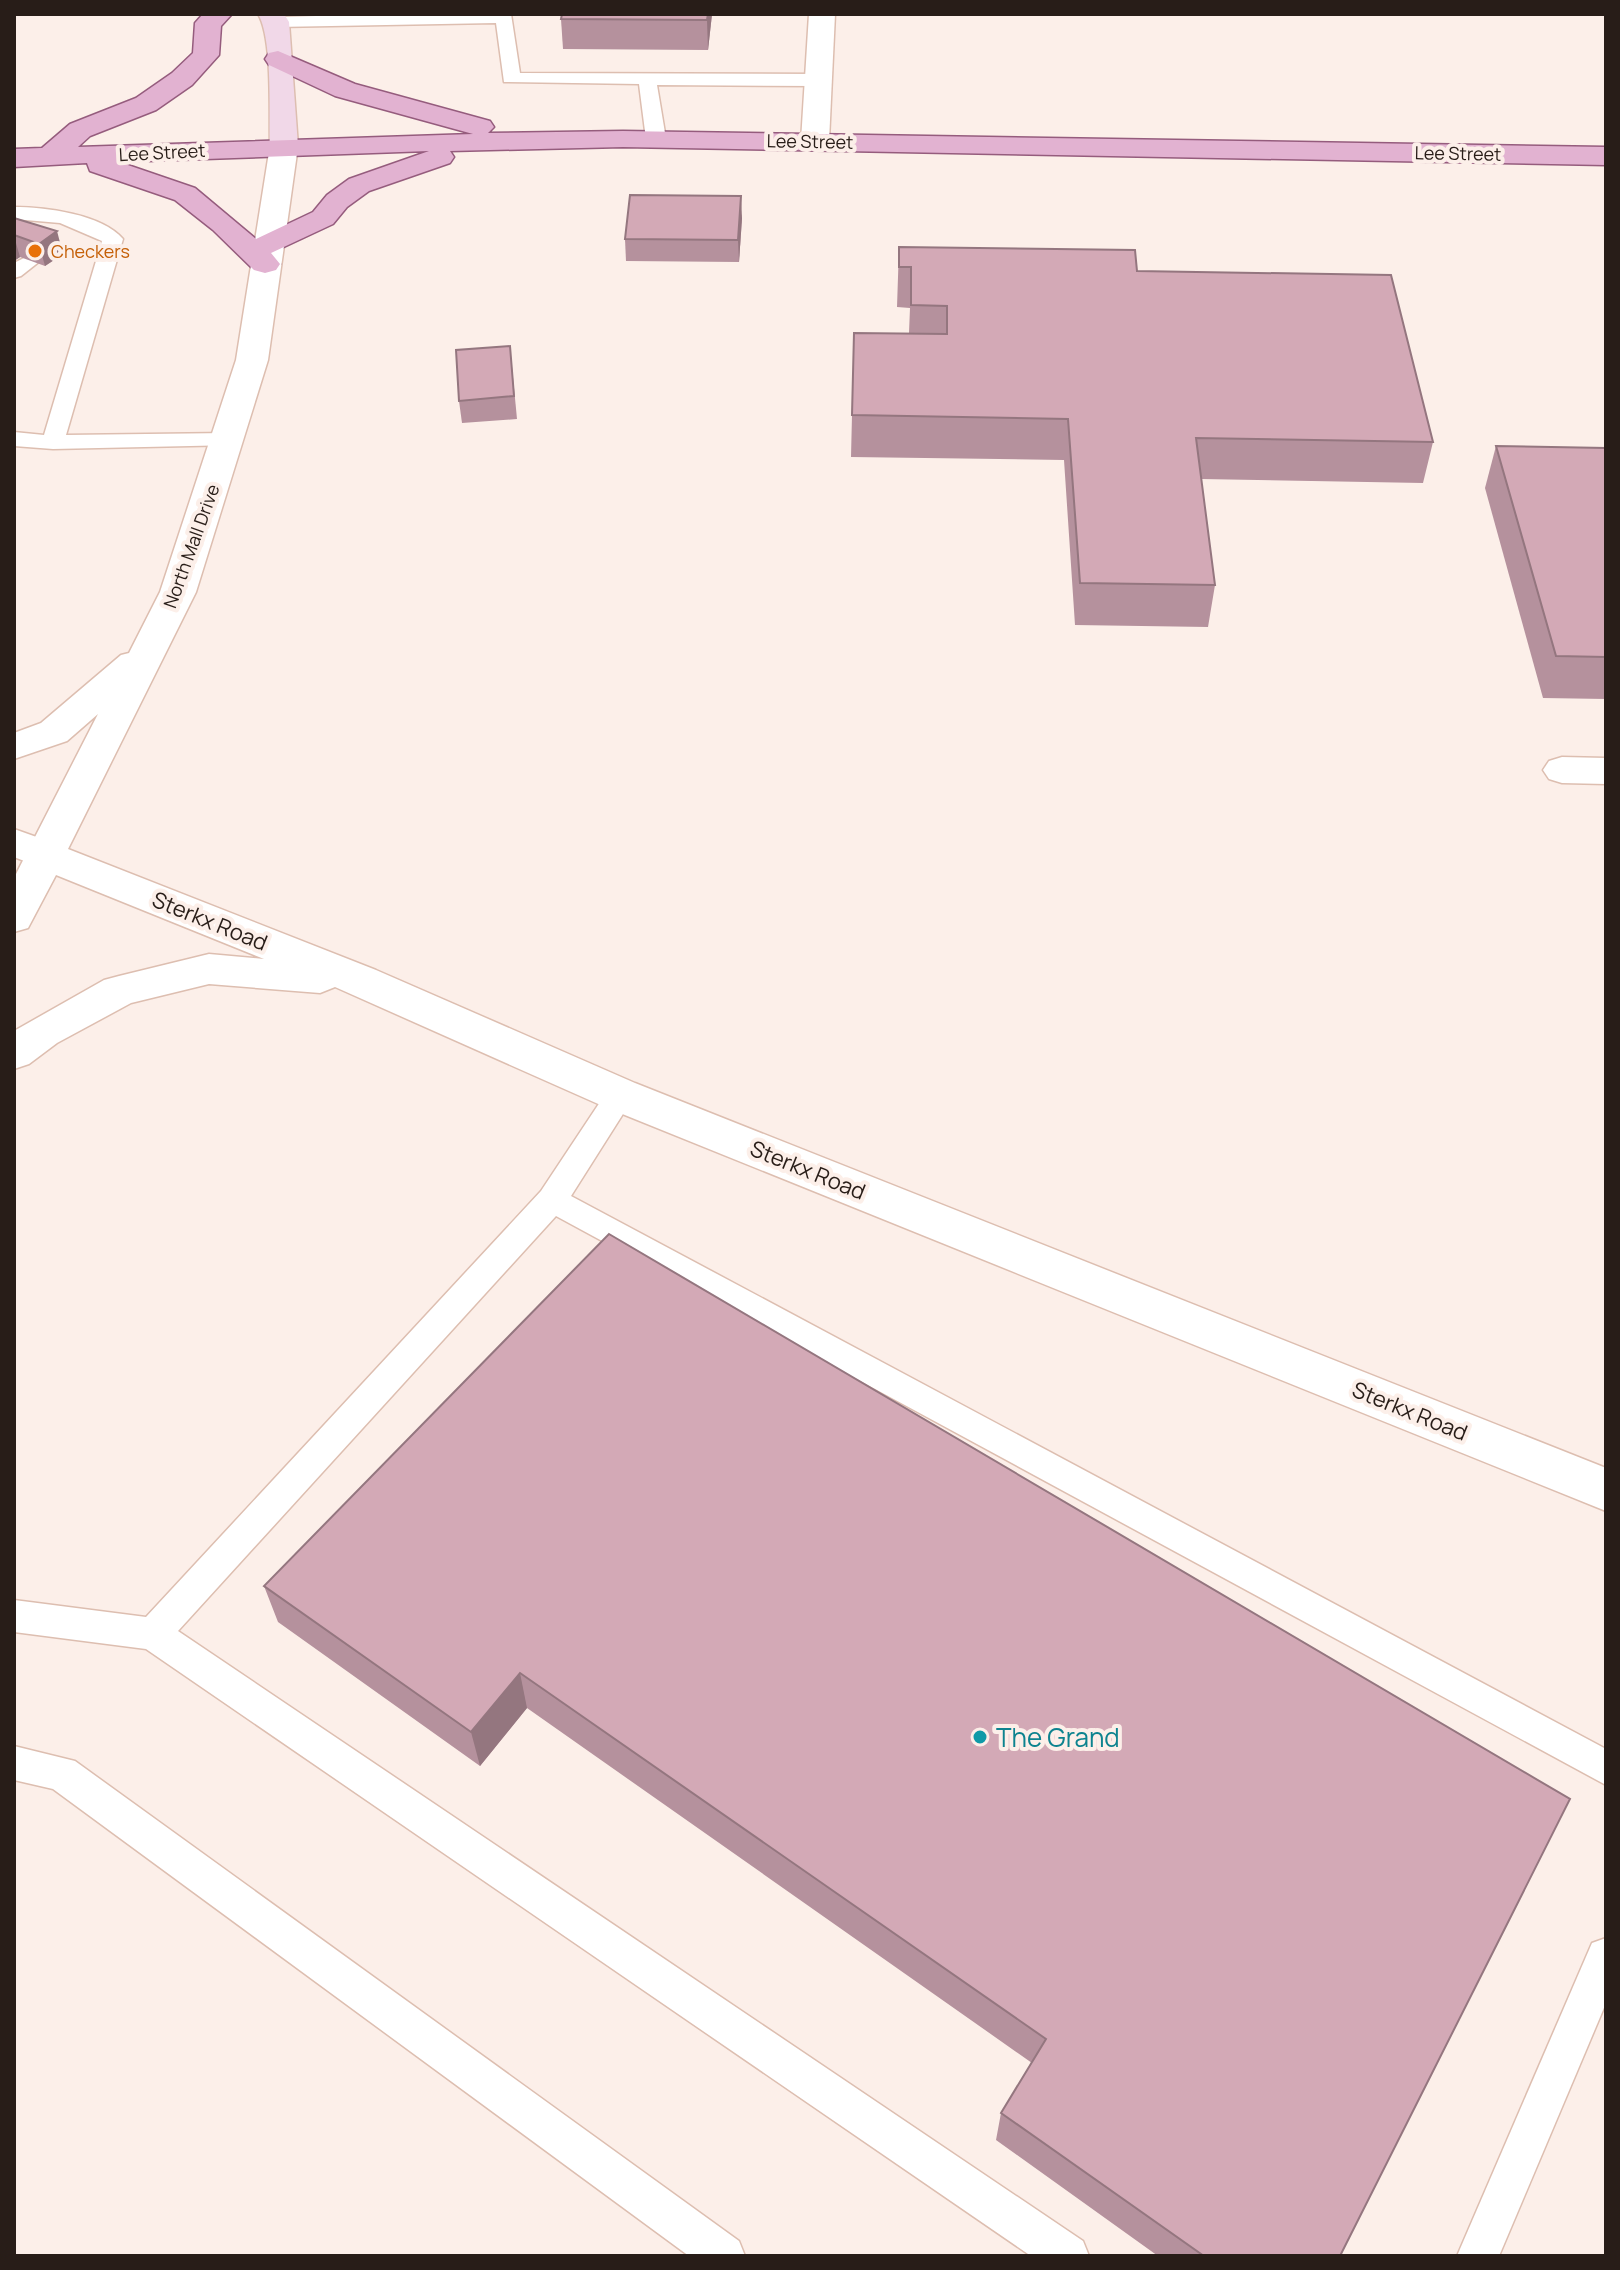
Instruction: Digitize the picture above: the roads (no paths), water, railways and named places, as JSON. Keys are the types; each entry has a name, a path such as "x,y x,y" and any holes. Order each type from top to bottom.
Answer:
{"main road":[{"path":"219,14 208,23 206,55 182,79 146,104 80,130 62,156 185,194 266,255 323,218 337,201 359,185 477,142"},
{"path":"273,18 284,146"},
{"path":"278,59 345,90 386,103 533,139"},
{"name":"Lee Street","path":"14,158 533,139 815,141 1606,156"}],"street":[{"path":"815,141 822,14"},
{"name":"North Mall Drive","path":"14,918 30,849 148,651 178,592 252,360 284,146"},
{"path":"14,747 54,732 148,651"},
{"path":"1562,770 1606,771"},
{"name":"Sterkx Road","path":"30,849 361,981 620,1095 1606,1490"},
{"path":"14,1053 42,1032 119,991 209,969 361,981"}],"lane":[{"path":"273,18 504,17 511,78 818,80"},
{"path":"647,79 656,139"},
{"path":"14,235 44,212"},
{"path":"14,213 44,212 89,224 113,239 53,442"},
{"path":"68,237 89,224"},
{"path":"14,439 53,442 228,440"},
{"path":"153,1634 552,1200 620,1095"},
{"path":"552,1200 1606,1768"},
{"path":"14,1616 153,1634 1068,2256"},
{"path":"14,1763 62,1773 724,2256"},
{"path":"1478,2256 1606,1957"}],"place":[{"name":"Checkers","path":"35,251"},
{"name":"The Grand","path":"980,1737"}]}
